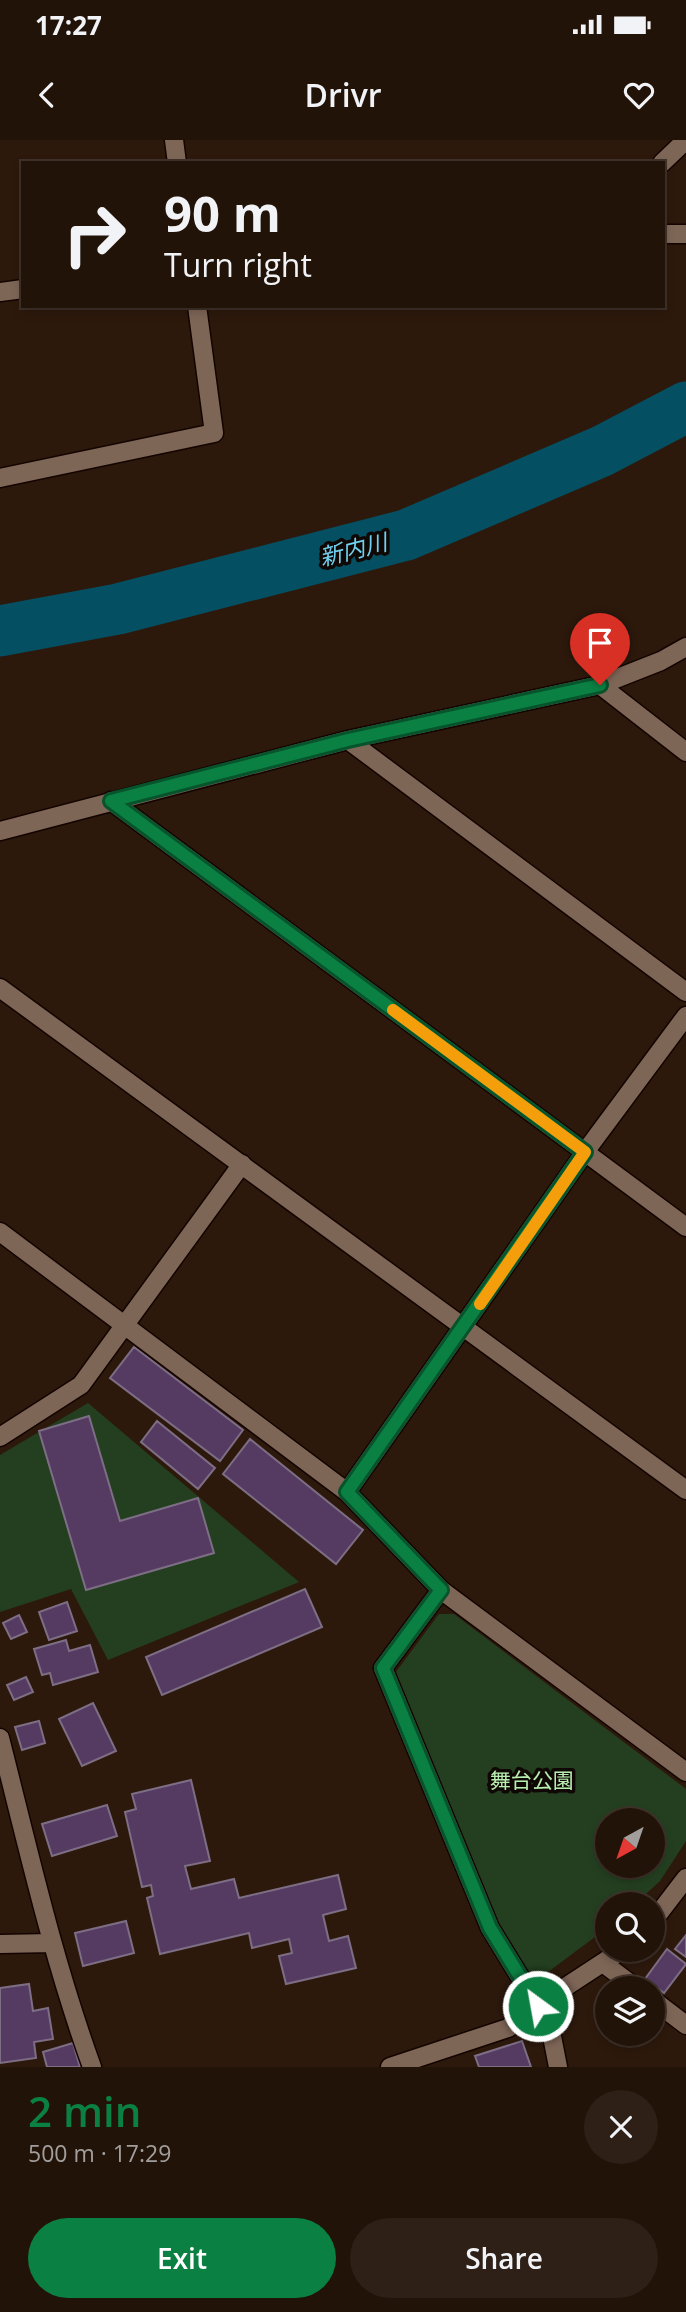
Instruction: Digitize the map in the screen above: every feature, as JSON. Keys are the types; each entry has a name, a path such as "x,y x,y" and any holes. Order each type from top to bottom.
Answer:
{"street":[{"path":"174,140 177,161"},
{"path":"664,161 686,140"},
{"path":"665,234 686,234"},
{"path":"0,292 21,289"},
{"path":"0,478 214,433 197,308"},
{"path":"0,831 348,740 600,685 661,661 686,647"},
{"path":"600,685 686,752"},
{"path":"348,740 686,992"},
{"path":"111,801 686,1227"},
{"path":"0,988 686,1490"},
{"path":"347,1492 585,1152 686,1016"},
{"path":"0,1437 81,1385 242,1164"},
{"path":"0,1232 347,1492 441,1590 686,1772"},
{"path":"441,1590 383,1668 490,1928 550,2026 558,2067"},
{"path":"0,1738 52,1943 73,2015 92,2067"},
{"path":"665,1905 686,1878"},
{"path":"0,1944 52,1943"},
{"path":"390,2067 508,2028 603,1963 620,1976"},
{"path":"665,2009 686,2025"}],"green space":[{"path":"88,1403 299,1582 108,1660 71,1589 0,1612 0,1455"},
{"name":"舞台公園","path":"439,1614 454,1614 686,1789 686,1841 665,1873 665,1808 595,1808 595,1878 662,1878 648,1892 595,1892 595,1937 544,1975 530,1974 497,1924 396,1672"}],"building":[{"path":"134,1347 243,1430 220,1461 110,1378"},
{"path":"89,1416 120,1521 198,1498 214,1553 86,1590 39,1431"},
{"path":"157,1421 215,1468 198,1489 141,1442"},
{"path":"250,1439 363,1530 336,1564 223,1474"},
{"path":"305,1589 322,1627 162,1695 146,1657"},
{"path":"67,1602 77,1631 49,1640 39,1612"},
{"path":"19,1615 27,1632 11,1639 3,1623"},
{"path":"66,1640 69,1651 90,1645 98,1672 53,1685 50,1673 42,1675 34,1649"},
{"path":"26,1677 33,1692 14,1700 7,1685"},
{"path":"93,1703 116,1751 82,1766 59,1719"},
{"path":"39,1721 45,1743 22,1750 15,1727"},
{"path":"191,1780 210,1861 185,1866 191,1889 234,1879 239,1898 338,1875 346,1909 323,1915 329,1941 348,1936 356,1968 286,1984 279,1956 292,1953 289,1939 252,1948 249,1933 160,1954 147,1898 153,1896 151,1885 142,1887 125,1812 136,1809 132,1794"},
{"path":"107,1805 117,1836 52,1856 42,1824"},
{"path":"126,1921 134,1953 83,1966 75,1933"},
{"path":"686,1935 686,1957 675,1949"},
{"path":"667,1949 686,1964 665,1992 665,1976 647,1976 657,1962 665,1962"},
{"path":"29,1984 33,2011 48,2008 53,2039 34,2042 36,2058 0,2063 0,1988"},
{"path":"522,2041 531,2067 479,2067 475,2056"},
{"path":"73,2043 80,2067 47,2067 43,2052"}],"waterway":[{"name":"新内川","path":"0,631 118,609 406,535 602,451 686,407"}],"slow traffic":[{"path":"393,1010 585,1152 480,1304"}],"route":[{"path":"538,2006 490,1928 383,1668 441,1590 347,1492 585,1152 111,801 348,740 600,685"}]}
